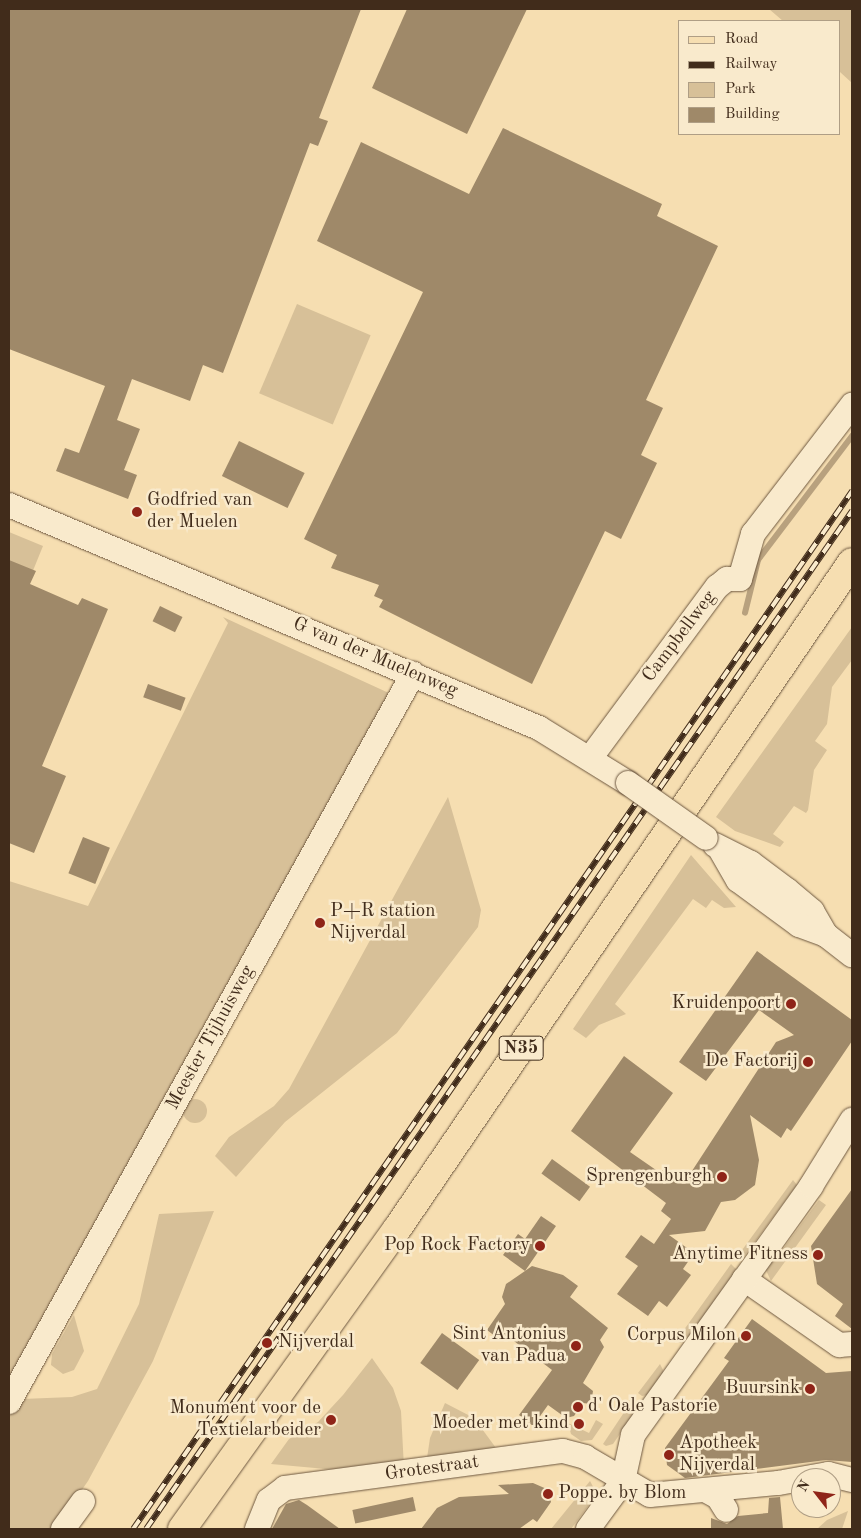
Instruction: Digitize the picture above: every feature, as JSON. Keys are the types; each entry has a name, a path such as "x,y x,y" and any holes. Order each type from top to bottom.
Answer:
{"main road":[{"name":"N35","path":"182,1529 397,1229 852,562"},
{"name":"N35","path":"203,1529 399,1254 769,706 852,590"}],"street":[{"name":"Campbellweg","path":"590,756 717,587 727,578 740,579 753,534 852,405"},
{"name":"G van der Muelenweg","path":"9,505 539,728 590,756 713,844 751,863 812,911 826,935 852,955"},
{"name":"Meester Tijhuisweg","path":"9,1402 413,674"},
{"path":"588,1529 623,1481 632,1435 811,1186 852,1120"},
{"path":"811,1186 852,1147"},
{"path":"744,1279 839,1345 852,1344"},
{"name":"Grotestraat","path":"257,1529 269,1500 286,1488 545,1453 573,1452 623,1481 650,1494 707,1492 828,1474 852,1480"},
{"path":"707,1492 718,1496 726,1510"},
{"path":"63,1529 83,1500"}],"green space":[{"path":"769,9 852,9 852,83 841,73 841,20 782,20"},
{"path":"297,304 371,335 333,425 259,393"},
{"path":"9,532 43,546 32,573 9,563"},
{"path":"223,617 391,694 9,1383 9,881 88,906 228,623"},
{"path":"852,627 852,660 832,687 827,724 815,741 827,750 814,770 808,810 806,813 794,806 773,834 784,842 780,847 735,831 716,817"},
{"path":"448,797 481,910 478,927 397,1033 285,1122 236,1177 215,1156 229,1137 274,1106 289,1089"},
{"path":"691,855 736,907 724,908 712,900 706,908 693,899 615,1004 626,1014 599,1025 586,1038 573,1029"},
{"path":"195,1099 203,1103 207,1111 203,1119 195,1123 187,1119 183,1111 187,1103"},
{"path":"793,1180 797,1185 742,1259 737,1257"},
{"path":"819,1200 826,1205 771,1281 764,1266 775,1249 780,1253"},
{"path":"214,1211 153,1361 88,1481 55,1529 9,1529 9,1417 14,1408 22,1399 72,1397 97,1389 139,1304 159,1214"},
{"path":"731,1264 737,1270 686,1342 680,1343 676,1341"},
{"path":"74,1315 84,1351 74,1370 63,1374 51,1365 52,1354"},
{"path":"372,1358 393,1388 401,1411 404,1468 337,1470 271,1464 289,1439 318,1422 343,1395"},
{"path":"660,1364 664,1372 648,1395 642,1396 638,1393"},
{"path":"631,1402 637,1409 613,1444 606,1446 603,1444"},
{"path":"445,1403 474,1418 496,1448 426,1465 430,1438"},
{"path":"596,1420 603,1424 592,1440 581,1441 571,1434 568,1423 589,1433"},
{"path":"590,1481 597,1494 571,1529 551,1529"},
{"path":"848,1511 842,1529 817,1529 827,1520 841,1518 841,1514"}],"building":[{"path":"9,9 361,9 319,118 328,121 318,146 310,143 223,373 203,365 190,401 132,379 117,420 140,429 124,470 137,475 128,499 56,471 65,448 79,453 105,386 9,349"},
{"path":"407,9 527,9 467,134 372,88"},
{"path":"503,128 662,204 657,216 718,246 646,400 663,408 641,455 657,463 621,539 605,531 532,684 379,607 383,600 374,596 379,585 331,568 337,555 304,539 423,292 317,241 361,142 469,194"},
{"path":"239,441 305,473 288,508 222,476"},
{"path":"9,560 36,571 30,584 78,605 82,598 108,609 42,766 66,776 34,853 9,843"},
{"path":"160,606 182,617 175,632 153,621"},
{"path":"148,684 186,698 181,711 143,697"},
{"path":"83,837 110,848 95,884 68,873"},
{"path":"757,951 852,1020 852,1041 791,1131 787,1128 781,1138 750,1115 759,1160 755,1185 735,1200 721,1202 705,1231 669,1235 694,1253 683,1269 691,1275 667,1307 659,1301 648,1316 617,1294 638,1266 625,1257 641,1235 654,1244 671,1219 661,1211 666,1203 571,1131 624,1056 673,1093 630,1152 656,1170 690,1174 776,1042 794,1035 759,1010 706,1081 679,1062"},
{"path":"552,1159 590,1187 579,1201 541,1174"},
{"path":"852,1189 852,1329 835,1316 843,1304 817,1284 811,1246"},
{"path":"541,1216 556,1226 525,1271 503,1255 518,1234 525,1239"},
{"name":"Sint Antonius van Padua","path":"532,1266 563,1275 578,1286 570,1297 608,1328 600,1340 604,1347 583,1383 593,1391 591,1404 583,1403 574,1416 566,1418 548,1405 533,1426 519,1415 552,1370 510,1338 500,1340 487,1330 505,1304 502,1297 506,1284"},
{"path":"752,1319 826,1373 852,1371 852,1462 826,1460 685,1478 667,1465 665,1448 729,1361 724,1358"},
{"path":"442,1333 479,1360 457,1390 420,1363"},
{"path":"533,1483 549,1490 551,1502 537,1522 533,1519 519,1529 421,1529 437,1508 459,1497 509,1494 498,1485"},
{"path":"413,1497 416,1511 355,1524 352,1510"},
{"path":"780,1497 783,1529 711,1529 711,1518 727,1524 738,1516 768,1513 769,1498"},
{"path":"299,1500 340,1529 272,1529 286,1504"}],"waterway":[{"path":"745,613 758,560 852,436"}],"railway":[{"path":"133,1529 852,491"},
{"path":"146,1529 852,511"}],"place":[{"name":"Godfried van der Muelen","path":"137,512"},
{"name":"P+R station Nijverdal","path":"320,923"},
{"name":"Kruidenpoort","path":"791,1004"},
{"name":"De Factorij","path":"808,1062"},
{"name":"Sprengenburgh","path":"722,1177"},
{"name":"Pop Rock Factory","path":"540,1246"},
{"name":"Anytime Fitness","path":"818,1255"},
{"name":"Corpus Milon","path":"746,1336"},
{"name":"Nijverdal","path":"267,1343"},
{"name":"Sint Antonius van Padua","path":"576,1346"},
{"name":"Buursink","path":"810,1389"},
{"name":"d' Oale Pastorie","path":"578,1407"},
{"name":"Monument voor de Textielarbeider","path":"331,1420"},
{"name":"Moeder met kind","path":"579,1424"},
{"name":"Apotheek Nijverdal","path":"669,1455"},
{"name":"Poppe. by Blom","path":"548,1494"}]}
